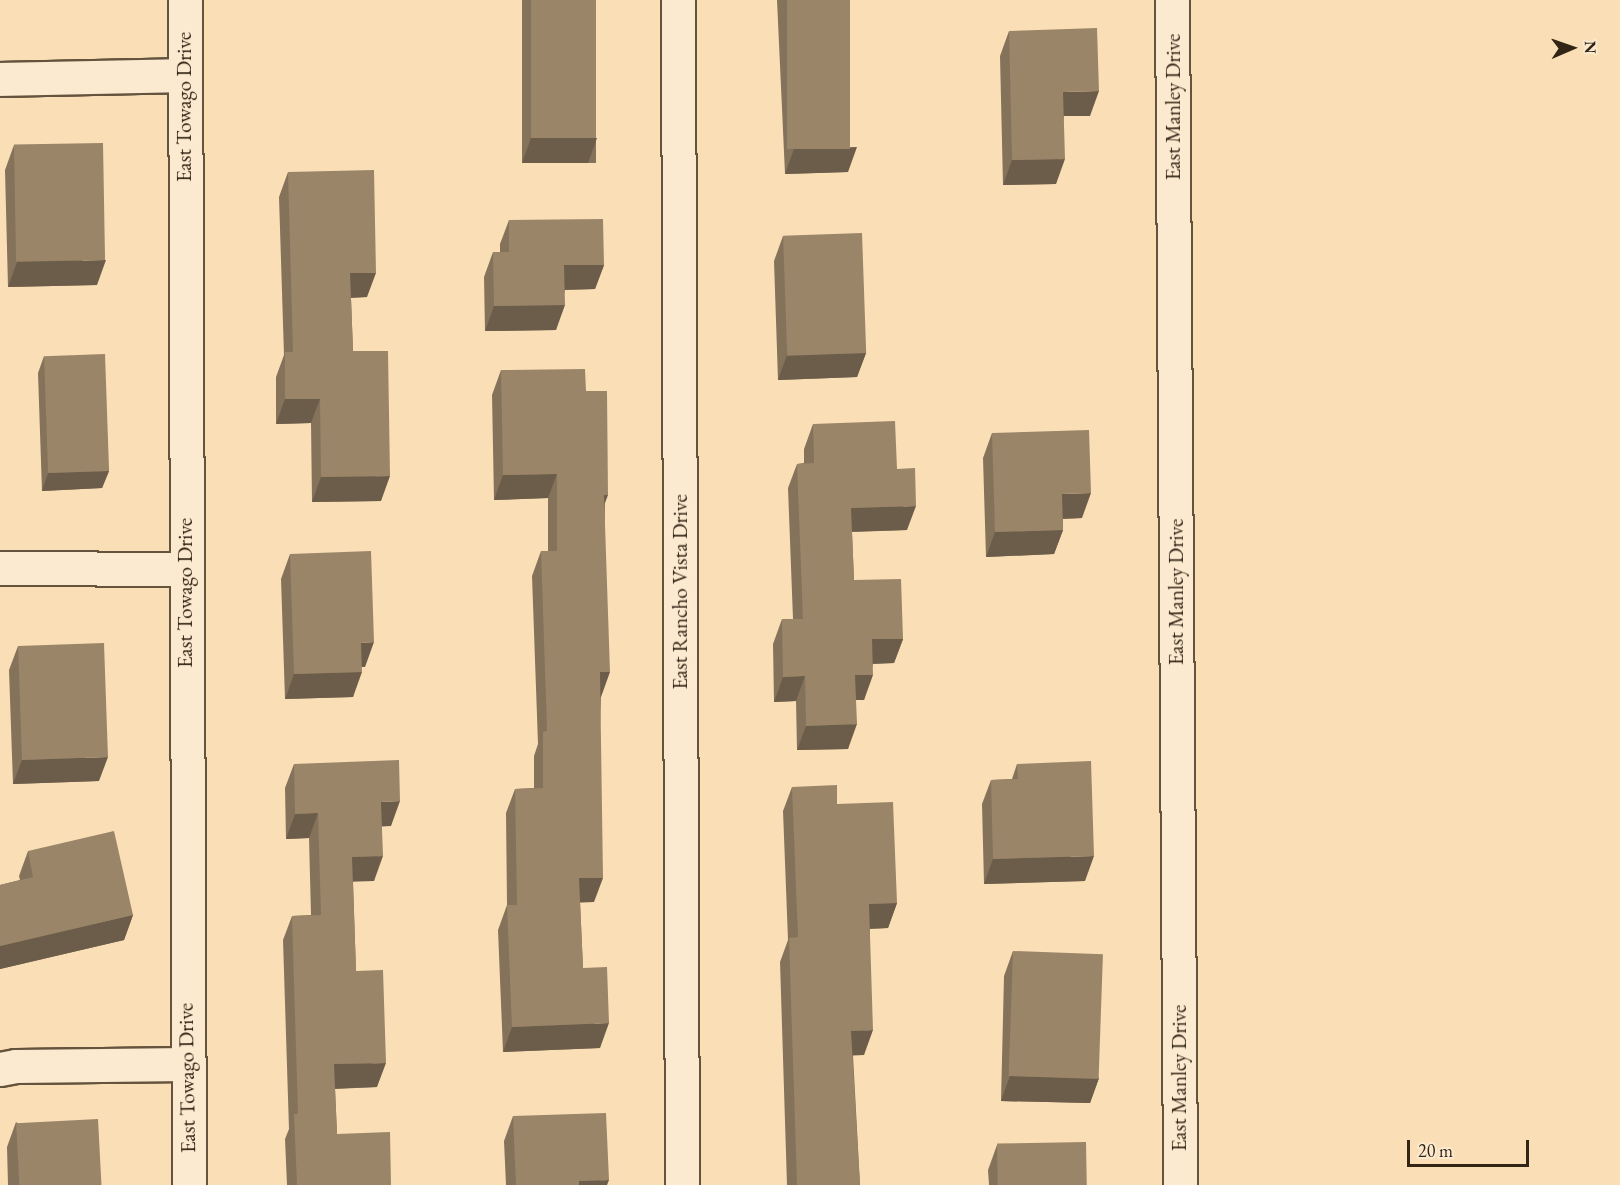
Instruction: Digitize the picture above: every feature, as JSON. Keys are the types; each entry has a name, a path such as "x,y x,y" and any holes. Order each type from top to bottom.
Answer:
{"street":[{"name":"East Towago Drive","path":"185,0 185,569 189,1185"},
{"name":"East Rancho Vista Drive","path":"678,0 682,1185"},
{"name":"East Manley Drive","path":"1173,0 1180,1185"},
{"path":"0,79 184,75"},
{"path":"0,568 185,569"},
{"path":"0,1069 16,1066 187,1064"}],"building":[{"path":"531,0 596,0 596,138 531,138"},
{"path":"787,0 850,0 850,149 787,149"},
{"path":"1097,28 1099,91 1063,92 1065,159 1012,160 1009,31"},
{"path":"103,143 105,260 16,262 14,145"},
{"path":"374,170 376,273 350,273 353,351 388,351 390,476 321,477 320,399 285,399 285,352 293,352 288,172"},
{"path":"603,219 604,265 564,265 565,305 494,306 493,252 509,252 509,220"},
{"path":"862,233 866,353 787,356 783,236"},
{"path":"105,354 109,471 48,473 44,356"},
{"path":"585,369 586,391 607,391 608,495 604,495 610,672 600,672 603,878 579,878 583,968 607,967 609,1023 512,1027 507,905 517,905 515,789 543,788 543,732 547,731 541,551 557,551 557,474 503,475 501,370"},
{"path":"895,421 897,469 915,468 916,506 851,508 854,580 901,579 903,639 872,639 873,675 855,675 857,724 806,726 805,676 783,677 782,619 803,619 797,464 814,463 813,424"},
{"path":"1089,430 1091,493 1062,494 1063,530 995,532 992,433"},
{"path":"371,551 374,642 361,643 362,672 294,674 290,554"},
{"path":"104,643 108,757 22,760 18,646"},
{"path":"399,760 400,801 381,802 383,856 352,857 356,971 383,970 386,1063 334,1064 337,1134 390,1132 391,1185 297,1185 294,1114 298,1114 292,916 321,915 318,813 295,814 294,764"},
{"path":"1091,761 1094,856 993,859 991,780 1018,779 1017,764"},
{"path":"837,785 837,804 893,802 897,903 869,904 873,1030 851,1031 860,1185 797,1185 789,938 798,937 792,787"},
{"path":"114,831 133,915 0,946 0,885 33,877 28,851"},
{"path":"1013,951 1103,954 1099,1079 1009,1076"},
{"path":"606,1113 609,1180 579,1181 579,1185 516,1185 513,1116"},
{"path":"98,1119 101,1185 19,1185 16,1123"},
{"path":"1086,1142 1087,1185 998,1185 997,1144"}]}
